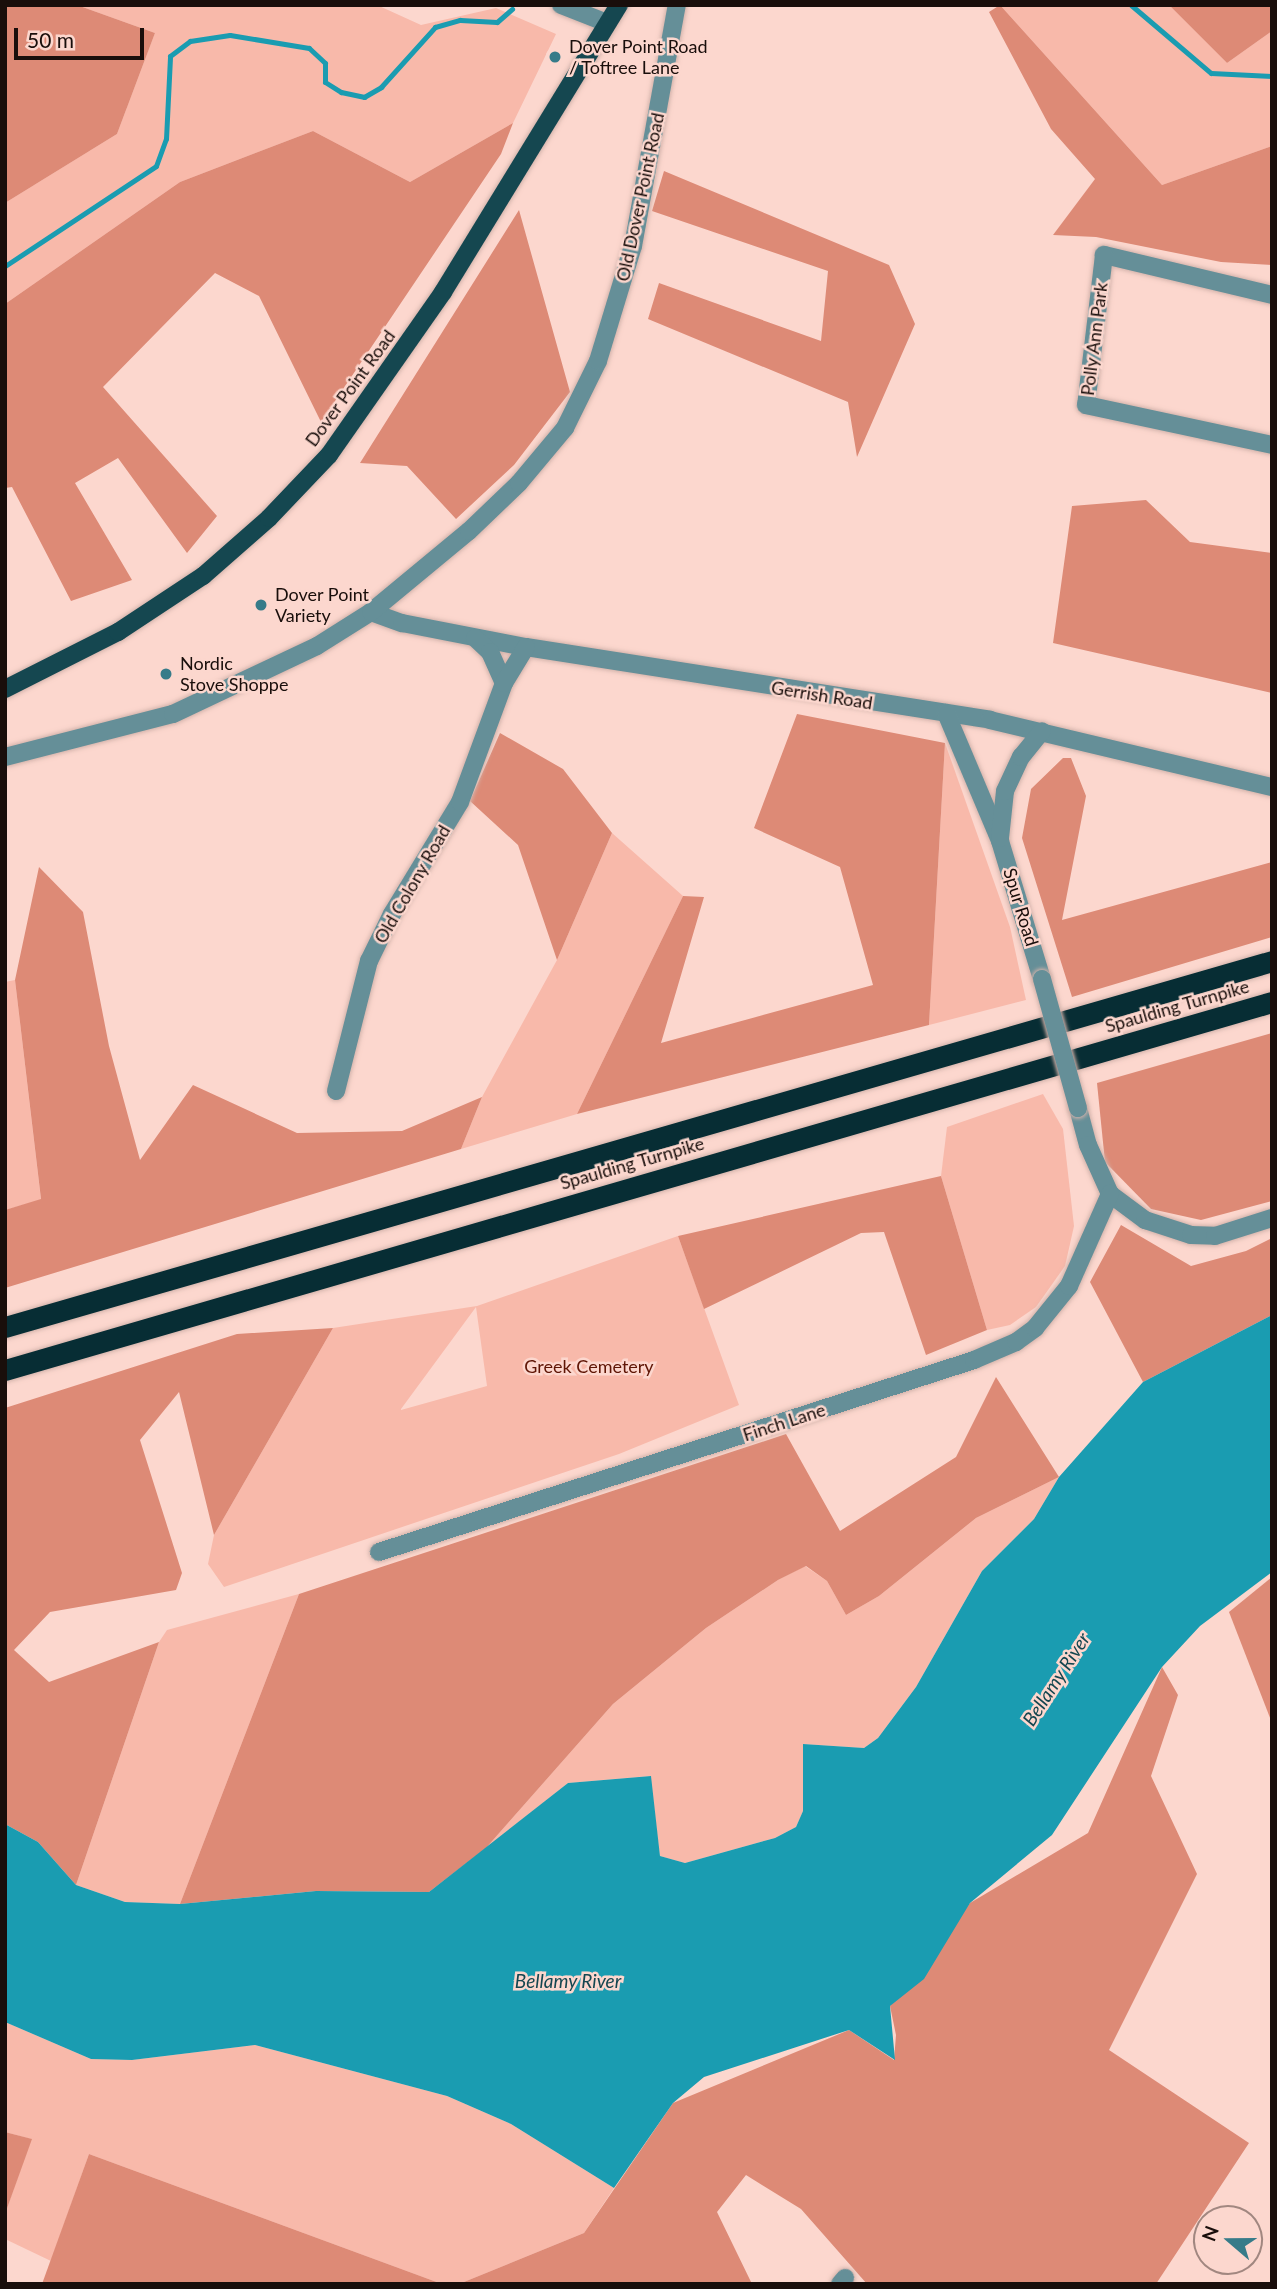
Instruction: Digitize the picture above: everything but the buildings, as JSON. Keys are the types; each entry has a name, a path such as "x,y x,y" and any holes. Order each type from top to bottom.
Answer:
{"highway":[{"name":"Spaulding Turnpike","path":"5,1327 1272,961"},
{"name":"Spaulding Turnpike","path":"5,1370 1272,1002"}],"main road":[{"name":"Dover Point Road","path":"5,689 118,632 203,576 269,517 329,455 443,292 619,5"}],"street":[{"path":"561,5 607,23"},
{"path":"591,5 607,23"},
{"name":"Old Dover Point Road","path":"5,757 135,726 212,699 317,646 371,612 469,531 519,483 565,428 582,399 633,246 677,5"},
{"name":"Polly Ann Park","path":"1272,295 1104,255 1086,405 1272,445"},
{"name":"Gerrish Road","path":"371,612 402,624 475,638 946,713 1042,731 1272,787"},
{"path":"475,638 490,652 504,683"},
{"name":"Old Colony Road","path":"336,1091 369,961 392,914 460,802 504,683 526,647"},
{"name":"Spur Road","path":"946,713 1000,841 1088,1145 1110,1194"},
{"path":"1000,841 1004,791 1021,757 1042,731"},
{"path":"1110,1194 1145,1220 1191,1235 1239,1232 1272,1219"},
{"name":"Finch Lane","path":"379,1552 974,1360 1016,1342 1035,1328 1069,1286 1110,1194"}],"green space":[{"path":"77,5 377,5 421,25 496,8 556,34 513,123 410,182 313,131 180,182 5,304 5,203 117,134 155,33"},
{"path":"1000,5 1169,5 1227,63 1272,31 1272,146 1162,185"},
{"path":"945,743 1010,927 1026,1000 929,1025"},
{"path":"612,833 683,896 577,1114 461,1149 482,1097 557,960"},
{"path":"15,980 41,1200 5,1210 5,982"},
{"path":"1043,1094 1063,1129 1074,1226 1065,1266 1036,1307 1010,1325 987,1330 941,1176 947,1127"},
{"name":"Greek Cemetery","path":"678,1236 739,1405 619,1454 224,1587 208,1564 214,1535 333,1328 477,1306","holes":["476,1307 487,1386 401,1410"]},
{"path":"1059,1477 1034,1519 982,1571 916,1687 878,1738 864,1748 803,1744 803,1811 796,1827 775,1838 685,1863 660,1856 650,1776 568,1783 486,1848 613,1704 706,1628 778,1580 805,1566 827,1581 846,1615 879,1596 976,1518"},
{"path":"299,1594 180,1904 125,1902 76,1885 159,1642 167,1630"},
{"path":"5,2022 91,2059 132,2060 255,2045 447,2096 511,2124 614,2188 584,2233 459,2284 442,2284 89,2154 51,2261 5,2239 5,2214 31,2139 5,2132"}],"shaded area":[{"path":"5,5 77,5 155,33 117,134 5,203"},
{"path":"1000,5 1162,185 1272,146 1272,265 1221,262 1096,237 1053,235 1095,179 1051,129 989,12"},
{"path":"1169,5 1272,5 1272,31 1227,63"},
{"path":"513,123 501,154 321,422 259,296 215,273 103,387 217,516 187,553 118,458 75,483 132,580 71,601 12,487 5,488 5,304 180,182 313,131 410,182"},
{"path":"664,171 889,265 915,324 857,457 848,402 648,319 659,283 821,341 828,271 652,211"},
{"path":"519,210 570,392 514,465 456,519 407,466 360,463"},
{"path":"1146,500 1190,542 1272,553 1272,693 1053,643 1072,506"},
{"path":"797,714 945,743 929,1025 577,1114 683,896 704,897 661,1043 873,985 840,867 754,828"},
{"path":"500,733 563,769 612,833 557,960 518,845 470,801"},
{"path":"1063,758 1071,758 1086,796 1062,920 1272,862 1272,937 1072,997 1022,838 1031,789"},
{"path":"39,867 83,912 109,1046 140,1160 193,1085 297,1133 402,1131 482,1097 461,1149 5,1288 5,1210 41,1199 15,980"},
{"path":"1272,1033 1272,1201 1201,1220 1151,1209 1105,1162 1097,1083"},
{"path":"941,1176 987,1330 926,1355 884,1232 861,1233 704,1309 678,1236"},
{"path":"1121,1225 1191,1266 1246,1251 1272,1238 1272,1315 1143,1382 1090,1282"},
{"path":"333,1328 214,1535 179,1392 140,1440 182,1573 176,1590 50,1612 14,1650 49,1682 159,1642 76,1885 38,1842 5,1824 5,1408 237,1334"},
{"path":"996,1377 1059,1477 976,1518 879,1596 846,1615 827,1581 806,1566 778,1580 706,1628 613,1704 486,1848 429,1892 316,1891 180,1904 299,1594 786,1434 840,1531 956,1457"},
{"path":"1272,1577 1272,1723 1229,1612"},
{"path":"1162,1667 1178,1695 1151,1776 1197,1874 1109,2050 1249,2143 1208,2205 1193,2205 1193,2228 1156,2284 867,2284 801,2209 746,2175 717,2212 752,2284 459,2284 584,2233 673,2103 849,2030 894,2060 896,2035 890,2006 970,1903 1088,1833"},
{"path":"5,2132 32,2139 5,2214"},
{"path":"89,2154 442,2284 42,2284"}],"water":[{"name":"Bellamy River","path":"1272,1315 1272,1572 1200,1626 1162,1667 1052,1835 970,1903 924,1979 890,2006 895,2060 849,2030 704,2077 673,2103 614,2188 511,2124 447,2096 255,2045 132,2060 91,2059 5,2022 5,1824 38,1842 76,1885 125,1902 180,1904 316,1891 429,1892 568,1783 651,1776 660,1856 685,1863 775,1838 796,1827 803,1811 803,1744 864,1748 878,1738 916,1687 982,1571 1034,1519 1059,1477 1143,1382"}],"waterway":[{"path":"1131,5 1211,73 1272,76"},
{"path":"5,266 156,166 166,139 170,56 190,41 230,35 309,48 325,63 325,82 341,92 364,97 381,87 435,27 460,20 497,22 512,9"}],"place":[{"name":"Dover Point Road / Toftree Lane","path":"555,57"},
{"name":"Dover Point Variety","path":"261,605"},
{"name":"Nordic Stove Shoppe","path":"166,674"}]}
